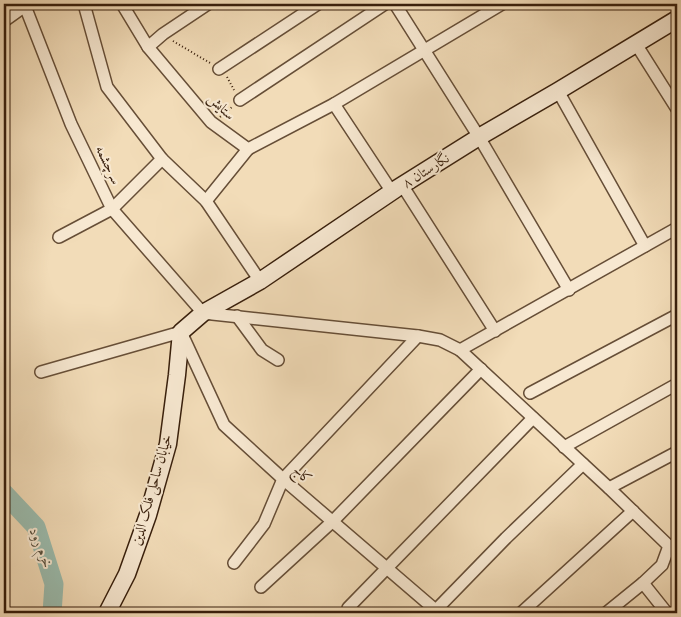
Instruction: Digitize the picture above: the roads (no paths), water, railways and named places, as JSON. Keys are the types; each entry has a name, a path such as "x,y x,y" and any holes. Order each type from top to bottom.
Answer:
{"street":[{"path":"84,4 107,87 162,159 206,201 260,281"},
{"name":"ستایش","path":"122,4 148,47 211,122 248,149"},
{"path":"148,47 162,34 208,4"},
{"path":"219,69 318,4"},
{"path":"240,100 385,4"},
{"path":"395,4 478,137 569,290"},
{"path":"206,201 248,149 334,104 502,4"},
{"name":"سرچشمه","path":"4,21 25,6 71,124 112,209 203,313"},
{"name":"نگارستان ۸","path":"181,332 203,313 260,281 478,137 677,19"},
{"path":"636,44 677,109"},
{"path":"558,91 645,246"},
{"path":"334,104 397,189 495,331"},
{"path":"59,237 112,209 162,159"},
{"path":"460,350 677,228"},
{"path":"203,313 418,336 440,340 460,350 633,511 673,544 662,565 606,613"},
{"path":"530,393 677,315"},
{"path":"237,316 262,350 278,360"},
{"path":"41,372 181,332"},
{"name":"کاج","path":"181,332 224,425 436,612"},
{"name":"خیابان ساحلی فلک الدین","path":"107,613 127,574 148,515 168,444 181,332"},
{"path":"234,563 264,524 283,479 418,336"},
{"path":"261,588 333,521 481,369"},
{"path":"564,447 677,384"},
{"path":"348,608 533,418"},
{"path":"609,488 677,452"},
{"path":"436,612 506,538 583,464"},
{"path":"520,613 633,511"},
{"path":"643,583 667,613"}],"waterway":[{"name":"خرم رود","path":"4,493 36,527 54,584 52,613"}]}
